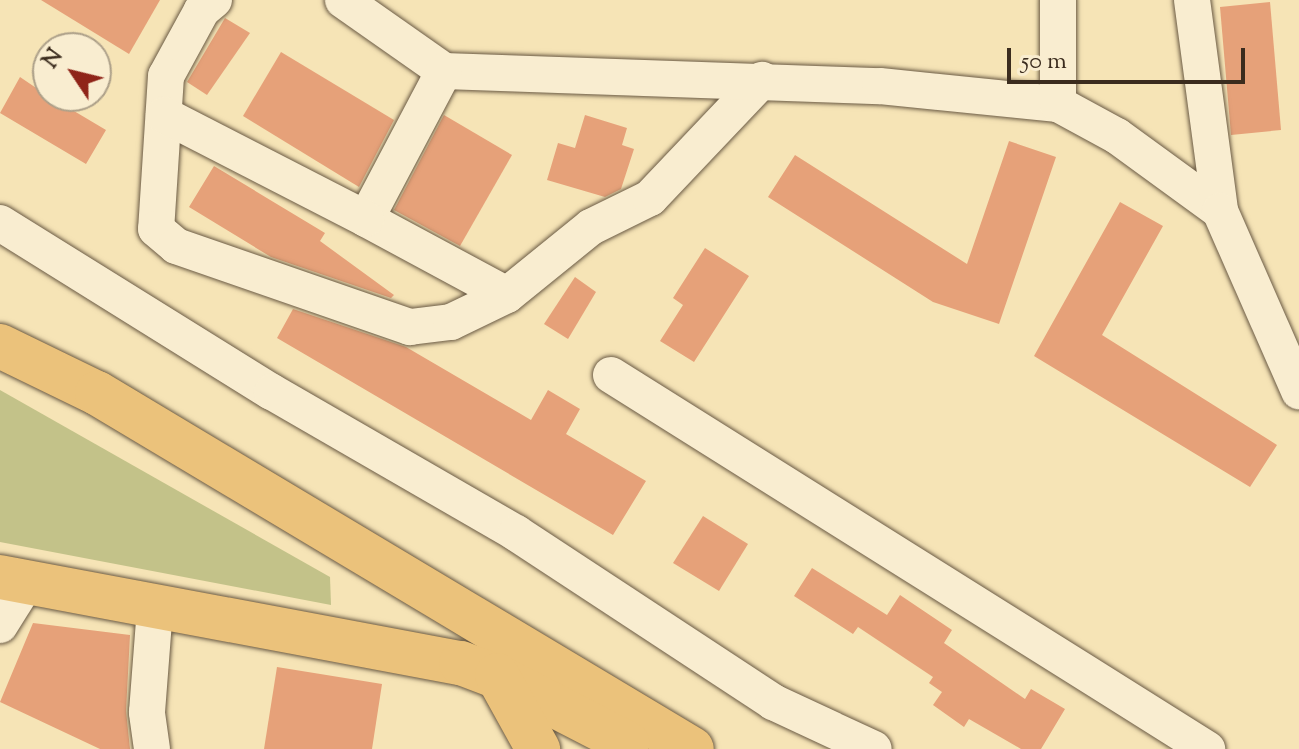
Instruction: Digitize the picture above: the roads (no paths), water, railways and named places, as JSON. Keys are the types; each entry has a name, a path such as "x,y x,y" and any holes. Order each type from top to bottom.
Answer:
{"main road":[{"path":"0,346 97,393 319,528 638,749"},
{"path":"319,528 441,634 509,662 692,749"},
{"path":"14,579 461,663 509,662"},
{"path":"324,638 441,634"},
{"path":"509,662 538,749"}],"street":[{"path":"214,0 202,10 166,76 156,229 176,246 410,327 451,322 507,295 591,227 650,198 762,80"},
{"path":"343,0 444,71 762,80 1058,104 1117,136 1220,211"},
{"path":"1058,0 1058,104"},
{"path":"1192,0 1220,211 1296,380"},
{"path":"366,219 444,71"},
{"path":"164,115 507,295"},
{"path":"0,223 272,392 516,533 773,702 874,749"},
{"path":"611,375 1207,749"},
{"path":"0,625 14,579"},
{"path":"152,749 147,712 155,607"}]}
